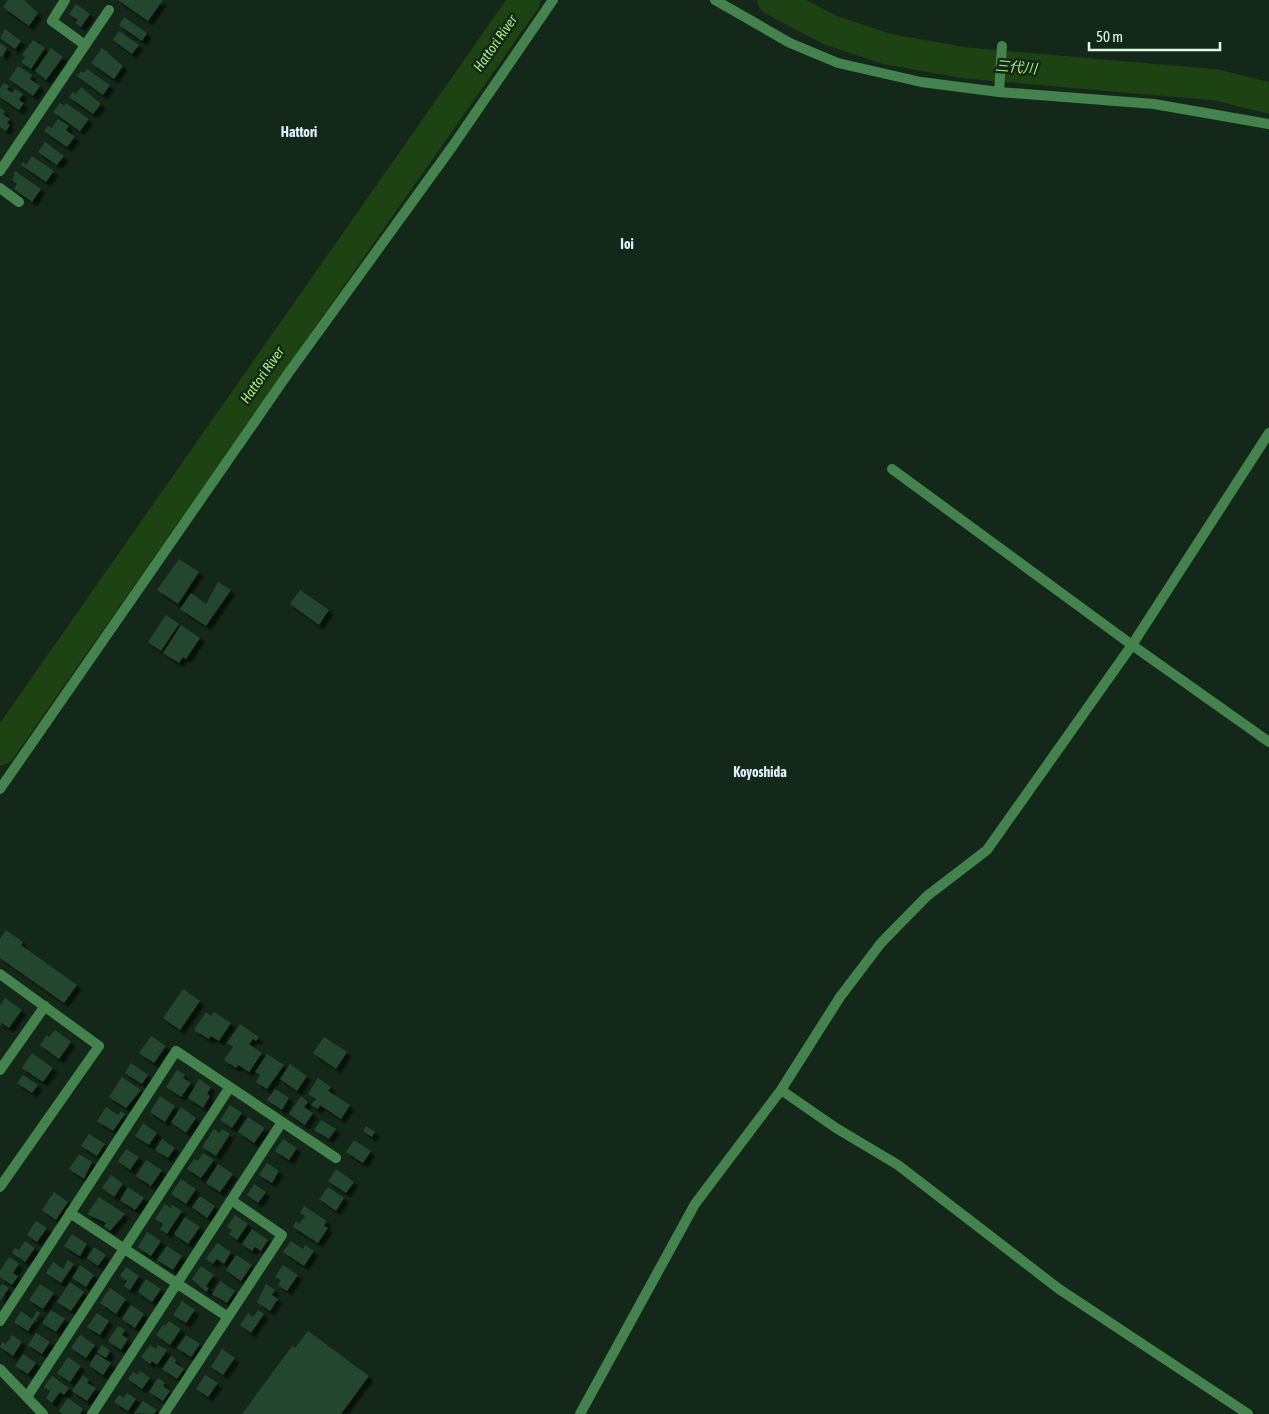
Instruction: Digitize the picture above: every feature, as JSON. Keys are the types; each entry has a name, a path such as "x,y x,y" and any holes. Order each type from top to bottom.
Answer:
{"street":[{"path":"65,0 52,21 85,45"},
{"path":"0,788 281,383 452,147 553,0"},
{"path":"716,0 790,43 838,63 922,82 1154,104 1269,124"},
{"path":"0,171 108,10"},
{"path":"999,90 1002,49"},
{"path":"0,188 19,202"},
{"path":"580,1414 695,1204 781,1090 840,997 881,943 927,896 987,850 1132,645 1269,433"},
{"path":"892,469 1132,645 1269,742"},
{"path":"0,974 100,1046 0,1188"},
{"path":"0,1070 45,1006"},
{"path":"0,1321 176,1051 336,1158"},
{"path":"27,1397 230,1087"},
{"path":"781,1090 836,1128 898,1165 1059,1289 1248,1414"},
{"path":"92,1414 282,1122"},
{"path":"164,1414 282,1235 232,1200"},
{"path":"70,1213 228,1317"},
{"path":"0,1369 43,1414"}],"building":[{"path":"8,0 24,0 38,13 29,26 3,7"},
{"path":"118,0 163,0 148,21"},
{"path":"76,4 90,14 81,27 75,23 78,20 69,14"},
{"path":"124,17 147,33 142,41 119,25"},
{"path":"5,29 21,41 15,49 0,38"},
{"path":"119,31 139,45 132,54 113,40"},
{"path":"33,40 45,48 31,69 21,62 25,57 22,55"},
{"path":"0,43 7,48 2,57 0,56"},
{"path":"51,48 63,57 46,80 35,71"},
{"path":"102,48 123,66 114,79 91,63"},
{"path":"18,66 32,75 30,79 40,86 33,96 9,79"},
{"path":"87,69 110,85 103,95 77,76 81,71 84,73"},
{"path":"4,83 9,86 7,89 12,93 15,89 23,94 19,100 24,103 19,110 0,97 0,88"},
{"path":"81,87 101,104 93,114 69,97 73,92 76,94"},
{"path":"60,103 64,106 66,103 89,119 80,131 53,112"},
{"path":"0,108 5,111 3,114 10,119 7,123 10,125 6,131 0,127"},
{"path":"58,119 69,126 66,130 75,137 67,147 44,131 48,126 52,128"},
{"path":"45,142 64,156 57,165 38,152"},
{"path":"32,156 54,171 46,182 21,165 23,162 26,165"},
{"path":"15,171 41,189 32,202 14,189 17,184 12,180"},
{"path":"179,559 199,572 178,604 157,590"},
{"path":"218,582 231,590 206,626 180,609 191,593 206,604"},
{"path":"300,590 329,610 319,625 290,604"},
{"path":"166,615 179,624 161,651 148,642"},
{"path":"181,625 200,638 186,659 183,657 179,663 163,653"},
{"path":"6,930 23,942 21,945 77,985 64,1003 0,958 0,939"},
{"path":"183,989 200,1001 180,1030 163,1018"},
{"path":"5,998 22,1010 9,1028 2,1023 0,1026 0,1005"},
{"path":"206,1012 211,1016 214,1012 231,1023 219,1041 211,1036 209,1039 194,1030"},
{"path":"240,1024 259,1037 256,1041 253,1039 249,1044 262,1053 249,1072 238,1065 236,1068 224,1060 233,1047 227,1043"},
{"path":"55,1030 71,1042 59,1059 40,1045 47,1035 49,1037"},
{"path":"151,1036 166,1046 154,1063 139,1053"},
{"path":"324,1037 347,1052 336,1069 313,1053"},
{"path":"32,1053 53,1068 43,1082 22,1068"},
{"path":"267,1054 284,1065 267,1089 256,1082 260,1075 255,1072"},
{"path":"131,1063 148,1075 142,1084 125,1073"},
{"path":"290,1064 307,1076 297,1091 280,1079"},
{"path":"177,1070 185,1075 183,1078 191,1083 181,1097 166,1087"},
{"path":"23,1075 38,1085 32,1093 17,1083"},
{"path":"122,1077 141,1090 126,1108 109,1097"},
{"path":"318,1078 331,1087 328,1091 350,1105 341,1119 320,1105 318,1109 311,1105 316,1099 308,1094"},
{"path":"199,1079 211,1087 207,1094 210,1096 203,1108 188,1098"},
{"path":"275,1089 289,1098 282,1110 267,1100"},
{"path":"160,1096 175,1106 165,1122 150,1112"},
{"path":"301,1096 308,1102 304,1107 313,1113 305,1125 289,1114"},
{"path":"230,1105 242,1113 232,1128 220,1120"},
{"path":"106,1107 118,1115 121,1111 125,1114 113,1131 97,1121"},
{"path":"181,1107 196,1118 186,1133 171,1122"},
{"path":"248,1117 265,1128 254,1143 238,1132"},
{"path":"321,1120 336,1129 329,1139 314,1130"},
{"path":"143,1123 157,1133 149,1145 135,1136"},
{"path":"366,1126 375,1132 372,1137 363,1131"},
{"path":"214,1129 220,1133 222,1129 230,1134 216,1156 202,1147"},
{"path":"89,1134 105,1144 97,1156 81,1146"},
{"path":"162,1139 175,1148 168,1158 155,1150"},
{"path":"283,1139 297,1148 289,1160 275,1151"},
{"path":"354,1140 371,1151 363,1163 346,1152"},
{"path":"126,1149 139,1157 130,1170 118,1161"},
{"path":"203,1153 214,1160 201,1178 187,1169 194,1159 198,1161"},
{"path":"79,1154 92,1162 84,1179 69,1169"},
{"path":"146,1160 162,1170 151,1186 136,1176"},
{"path":"267,1163 279,1171 272,1183 259,1175"},
{"path":"218,1164 233,1174 220,1192 206,1183"},
{"path":"336,1169 354,1182 346,1193 328,1181"},
{"path":"111,1175 123,1184 114,1197 102,1188"},
{"path":"181,1179 196,1189 186,1204 171,1194"},
{"path":"254,1184 266,1192 258,1203 247,1195"},
{"path":"128,1187 144,1198 135,1210 120,1200"},
{"path":"328,1187 344,1198 336,1211 319,1199"},
{"path":"54,1192 68,1202 56,1220 42,1210"},
{"path":"200,1196 215,1206 207,1218 192,1207"},
{"path":"99,1197 125,1214 110,1231 104,1226 106,1223 87,1214"},
{"path":"165,1204 170,1208 172,1205 182,1211 167,1234 160,1229 163,1224 155,1219"},
{"path":"304,1206 327,1221 324,1225 328,1228 318,1243 293,1227 296,1221 299,1224 305,1216 300,1213"},
{"path":"235,1215 248,1224 237,1240 229,1234 232,1230 227,1227"},
{"path":"185,1217 200,1227 188,1244 174,1234"},
{"path":"36,1221 47,1228 37,1242 27,1235"},
{"path":"252,1229 268,1240 261,1251 255,1247 252,1251 242,1244"},
{"path":"147,1232 161,1241 151,1256 138,1247"},
{"path":"72,1234 87,1244 80,1256 64,1246"},
{"path":"25,1241 35,1248 25,1262 12,1253 15,1248 19,1250"},
{"path":"291,1241 303,1249 305,1245 314,1251 304,1266 283,1252"},
{"path":"217,1243 231,1252 224,1264 217,1259 213,1264 206,1259"},
{"path":"167,1246 182,1256 173,1270 157,1260"},
{"path":"94,1247 106,1255 98,1266 87,1258"},
{"path":"236,1255 252,1265 241,1281 226,1270"},
{"path":"9,1257 19,1264 13,1273 18,1276 12,1285 0,1277 0,1271"},
{"path":"68,1260 74,1264 61,1283 46,1273 53,1262 63,1269"},
{"path":"80,1265 94,1275 86,1287 72,1278"},
{"path":"283,1265 298,1275 287,1291 278,1285 281,1280 275,1277"},
{"path":"201,1266 214,1275 206,1286 209,1288 206,1292 192,1279"},
{"path":"126,1267 139,1276 130,1290 124,1286 127,1281 120,1276"},
{"path":"146,1279 161,1289 152,1302 138,1292"},
{"path":"220,1281 235,1291 227,1303 212,1294"},
{"path":"70,1282 84,1292 71,1311 57,1302"},
{"path":"2,1284 9,1288 0,1301 0,1287"},
{"path":"40,1284 54,1293 43,1309 29,1300"},
{"path":"266,1284 275,1290 272,1295 278,1299 270,1311 257,1302"},
{"path":"110,1288 126,1299 116,1314 100,1303"},
{"path":"182,1301 195,1310 186,1323 173,1315"},
{"path":"131,1305 144,1314 135,1328 122,1319"},
{"path":"51,1310 65,1319 56,1332 42,1323"},
{"path":"258,1310 264,1314 251,1333 240,1325 248,1313 253,1317"},
{"path":"21,1311 32,1319 37,1311 40,1313 28,1331 14,1322"},
{"path":"97,1313 109,1321 100,1335 87,1327"},
{"path":"169,1321 181,1329 170,1345 156,1335 163,1325 165,1326"},
{"path":"118,1326 125,1330 122,1335 128,1339 121,1350 108,1341"},
{"path":"308,1331 369,1376 341,1414 242,1414 292,1346 295,1348"},
{"path":"36,1333 50,1342 42,1354 28,1345"},
{"path":"12,1335 22,1342 13,1356 0,1347 2,1342 6,1344"},
{"path":"80,1335 95,1345 86,1358 71,1348"},
{"path":"186,1335 200,1344 191,1357 177,1348"},
{"path":"102,1345 110,1351 106,1358 97,1352"},
{"path":"150,1345 156,1349 158,1345 167,1350 157,1365 152,1361 150,1364 141,1357"},
{"path":"222,1349 235,1358 223,1375 211,1367"},
{"path":"23,1354 36,1363 28,1374 15,1366"},
{"path":"96,1354 111,1363 103,1375 89,1365"},
{"path":"171,1356 176,1360 175,1363 184,1369 177,1379 162,1369"},
{"path":"68,1357 81,1366 70,1382 57,1373"},
{"path":"140,1371 150,1378 142,1389 128,1379 133,1372 138,1375"},
{"path":"83,1375 89,1380 87,1383 96,1388 87,1401 72,1391"},
{"path":"205,1375 218,1383 208,1397 196,1389"},
{"path":"52,1376 69,1388 64,1395 60,1392 52,1403 46,1398 50,1391 44,1387"},
{"path":"158,1378 165,1383 163,1386 170,1391 163,1401 149,1392"},
{"path":"127,1393 136,1399 128,1411 114,1402 119,1395 124,1398"},
{"path":"68,1398 83,1409 80,1414 63,1414 59,1411"},
{"path":"143,1401 157,1410 154,1414 134,1413"}],"waterway":[{"name":"Hattori River","path":"0,750 525,0"},
{"name":"三代川","path":"773,0 830,30 887,49 966,63 1217,85 1269,98"}],"district":[{"name":"Hattori","path":"299,132"},
{"name":"Ioi","path":"627,244"},
{"name":"Koyoshida","path":"760,772"}]}
